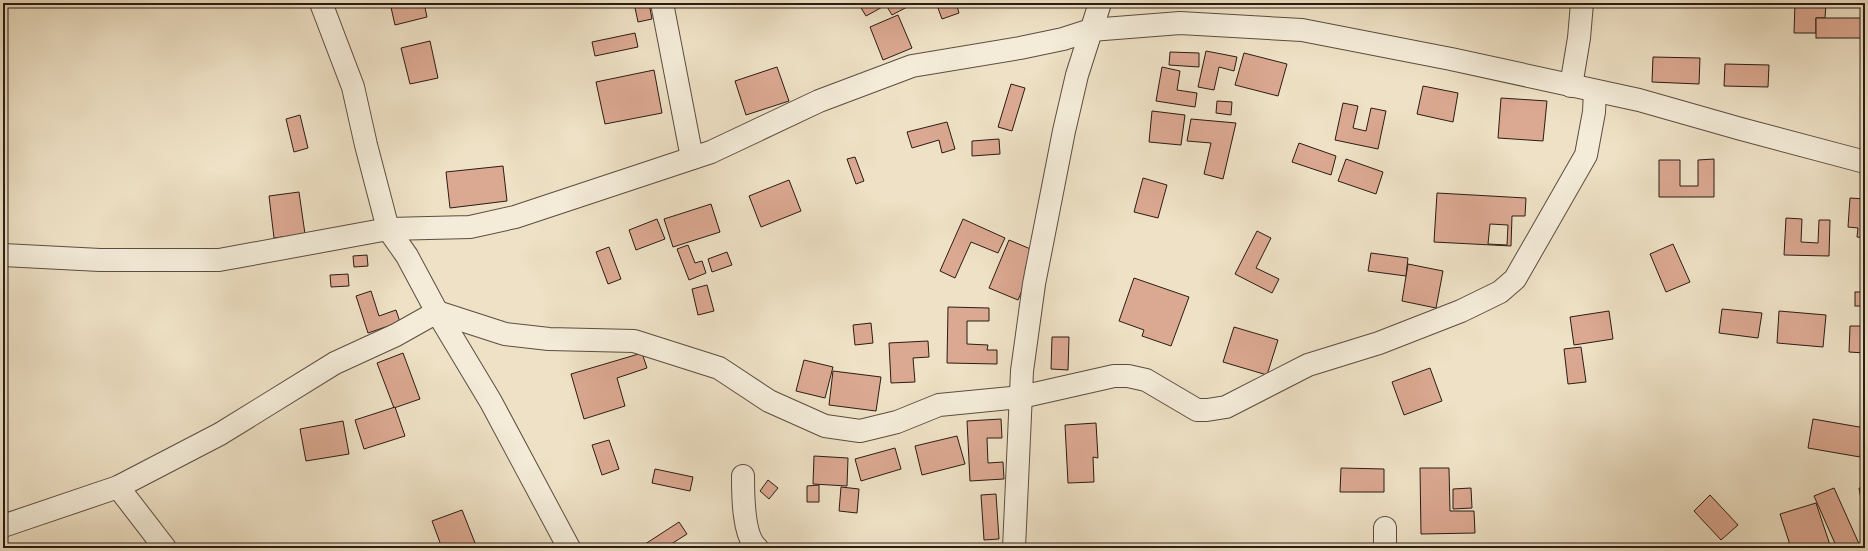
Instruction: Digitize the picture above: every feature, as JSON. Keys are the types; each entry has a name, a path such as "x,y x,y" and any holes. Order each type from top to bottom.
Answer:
{"street":[{"path":"321,3 353,88 388,229 407,256 437,312 491,402 569,548"},
{"path":"662,3 692,158"},
{"path":"1014,548 1022,371 1033,292 1077,75 1100,3"},
{"path":"1571,86 1580,38 1582,3"},
{"path":"3,255 100,260 219,260 388,229 470,227 515,217 711,152 819,101 912,66 1020,48 1063,39 1091,30 1180,23 1302,30 1451,59 1639,100 1815,150 1865,162"},
{"path":"3,526 118,487 220,434 335,363 396,335 437,312 505,334 549,339 634,341 719,368 769,401 825,426 860,431 897,422 939,405 1021,397 1114,376 1128,376 1146,380 1197,410 1226,407 1308,365 1379,344 1461,311 1500,292 1515,279 1586,155 1594,112 1595,91"},
{"path":"743,476 744,511 752,544 758,548"},
{"path":"118,487 165,548"}],"building":[{"path":"390,3 424,3 427,17 395,25"},
{"path":"634,3 649,3 652,19 638,22"},
{"path":"858,3 907,3 909,6 892,15 886,5 866,16"},
{"path":"956,3 959,13 942,19 938,8"},
{"path":"1795,3 1826,3 1825,18 1816,18 1816,33 1794,33"},
{"path":"898,15 912,48 883,60 870,27"},
{"path":"1816,18 1865,18 1865,38 1816,38"},
{"path":"635,33 638,47 595,56 592,42"},
{"path":"430,41 438,78 410,84 401,48"},
{"path":"1206,51 1237,57 1234,71 1219,67 1214,90 1198,87"},
{"path":"1170,52 1199,53 1199,67 1169,65"},
{"path":"1244,53 1287,64 1278,96 1235,85"},
{"path":"1653,57 1700,58 1699,84 1652,82"},
{"path":"1725,64 1769,65 1768,87 1724,86"},
{"path":"777,67 789,101 746,115 735,81"},
{"path":"1162,67 1180,71 1177,90 1197,93 1195,107 1156,101"},
{"path":"654,70 662,113 605,124 596,82"},
{"path":"1011,84 1025,88 1012,131 998,127"},
{"path":"1423,86 1458,93 1453,122 1417,114"},
{"path":"1501,98 1547,101 1543,141 1498,138"},
{"path":"1217,101 1232,102 1231,115 1216,113"},
{"path":"1343,103 1358,106 1353,128 1366,131 1371,108 1386,111 1378,149 1335,140"},
{"path":"1152,111 1185,115 1181,145 1149,142"},
{"path":"300,115 308,148 294,152 286,119"},
{"path":"1191,119 1236,123 1223,179 1204,174 1211,143 1187,141"},
{"path":"947,122 955,149 942,153 939,140 912,148 907,132"},
{"path":"999,139 1000,154 972,156 972,141"},
{"path":"1299,143 1336,156 1331,175 1292,162"},
{"path":"855,157 864,181 856,184 847,159"},
{"path":"1346,159 1383,172 1376,194 1338,181"},
{"path":"1714,159 1714,197 1659,197 1659,160 1680,160 1680,186 1698,186 1698,160"},
{"path":"503,166 507,201 450,208 446,172"},
{"path":"1143,178 1167,185 1158,218 1134,212"},
{"path":"789,180 801,211 761,227 749,196"},
{"path":"299,192 305,234 274,238 269,196"},
{"path":"1437,193 1526,198 1525,216 1512,216 1511,246 1434,242","holes":["1490,224 1508,225 1507,245 1488,244"]},
{"path":"1850,198 1865,199 1865,238 1857,237 1858,228 1848,227"},
{"path":"711,204 720,232 673,247 664,219"},
{"path":"1786,218 1802,219 1801,242 1818,243 1819,220 1830,220 1829,256 1784,255"},
{"path":"657,219 665,239 636,250 629,230"},
{"path":"963,219 1005,238 998,253 971,242 955,278 940,271"},
{"path":"1257,231 1271,238 1256,268 1279,279 1272,293 1235,274"},
{"path":"1009,240 1033,250 1025,269 1030,271 1018,300 989,288"},
{"path":"1673,244 1690,282 1666,292 1650,254"},
{"path":"688,245 695,263 702,261 706,273 689,280 677,249"},
{"path":"609,247 621,279 608,284 596,252"},
{"path":"727,252 732,265 712,272 708,259"},
{"path":"1371,253 1408,258 1406,276 1368,271"},
{"path":"367,255 368,266 354,267 353,256"},
{"path":"1408,264 1443,271 1436,308 1402,301"},
{"path":"348,274 349,286 331,287 330,275"},
{"path":"1134,278 1189,297 1171,346 1142,336 1144,330 1119,321"},
{"path":"707,285 714,311 698,315 692,289"},
{"path":"371,291 379,316 396,310 400,322 368,333 356,296"},
{"path":"1855,292 1865,292 1865,306 1855,306"},
{"path":"948,307 989,308 989,321 967,321 967,344 988,345 987,350 997,350 997,364 947,363"},
{"path":"1722,309 1762,313 1758,338 1719,333"},
{"path":"1609,311 1613,339 1574,345 1570,317"},
{"path":"1779,311 1826,315 1823,347 1777,343"},
{"path":"871,323 873,343 855,345 853,325"},
{"path":"1850,326 1865,326 1865,353 1849,352"},
{"path":"1234,327 1278,340 1267,375 1223,362"},
{"path":"1052,337 1069,337 1068,370 1051,369"},
{"path":"928,341 929,357 913,358 915,382 891,383 889,343"},
{"path":"1581,347 1586,382 1568,384 1564,349"},
{"path":"403,353 420,399 394,408 377,363"},
{"path":"642,353 647,368 617,378 625,406 584,419 571,374"},
{"path":"804,360 833,367 825,398 796,391"},
{"path":"1430,368 1442,401 1404,415 1392,382"},
{"path":"833,371 881,377 876,411 829,405"},
{"path":"395,407 405,436 364,449 355,420"},
{"path":"1001,419 1002,438 987,438 988,463 1003,462 1004,479 970,481 967,421"},
{"path":"1813,419 1865,428 1860,457 1808,448"},
{"path":"343,421 349,454 306,461 300,429"},
{"path":"1096,423 1098,458 1093,457 1094,482 1068,483 1065,425"},
{"path":"957,436 965,464 922,475 915,446"},
{"path":"609,440 619,469 602,475 592,445"},
{"path":"895,448 901,469 861,481 855,459"},
{"path":"814,456 848,458 847,486 813,484"},
{"path":"1341,468 1384,469 1384,492 1340,492"},
{"path":"1420,468 1449,468 1450,511 1474,511 1475,533 1421,534"},
{"path":"655,469 693,477 690,491 652,483"},
{"path":"768,480 778,488 769,499 760,491"},
{"path":"819,485 819,502 807,502 807,486"},
{"path":"841,487 859,489 857,513 839,511"},
{"path":"1865,487 1865,520 1859,488"},
{"path":"1471,488 1472,508 1453,509 1453,489"},
{"path":"1834,488 1860,546 1854,548 1837,548 1814,496"},
{"path":"996,494 999,539 984,540 981,495"},
{"path":"1710,495 1738,525 1721,540 1694,511"},
{"path":"1816,503 1831,548 1791,548 1780,514"},
{"path":"462,510 477,548 442,548 432,521"},
{"path":"679,522 687,534 665,548 639,548"}]}
